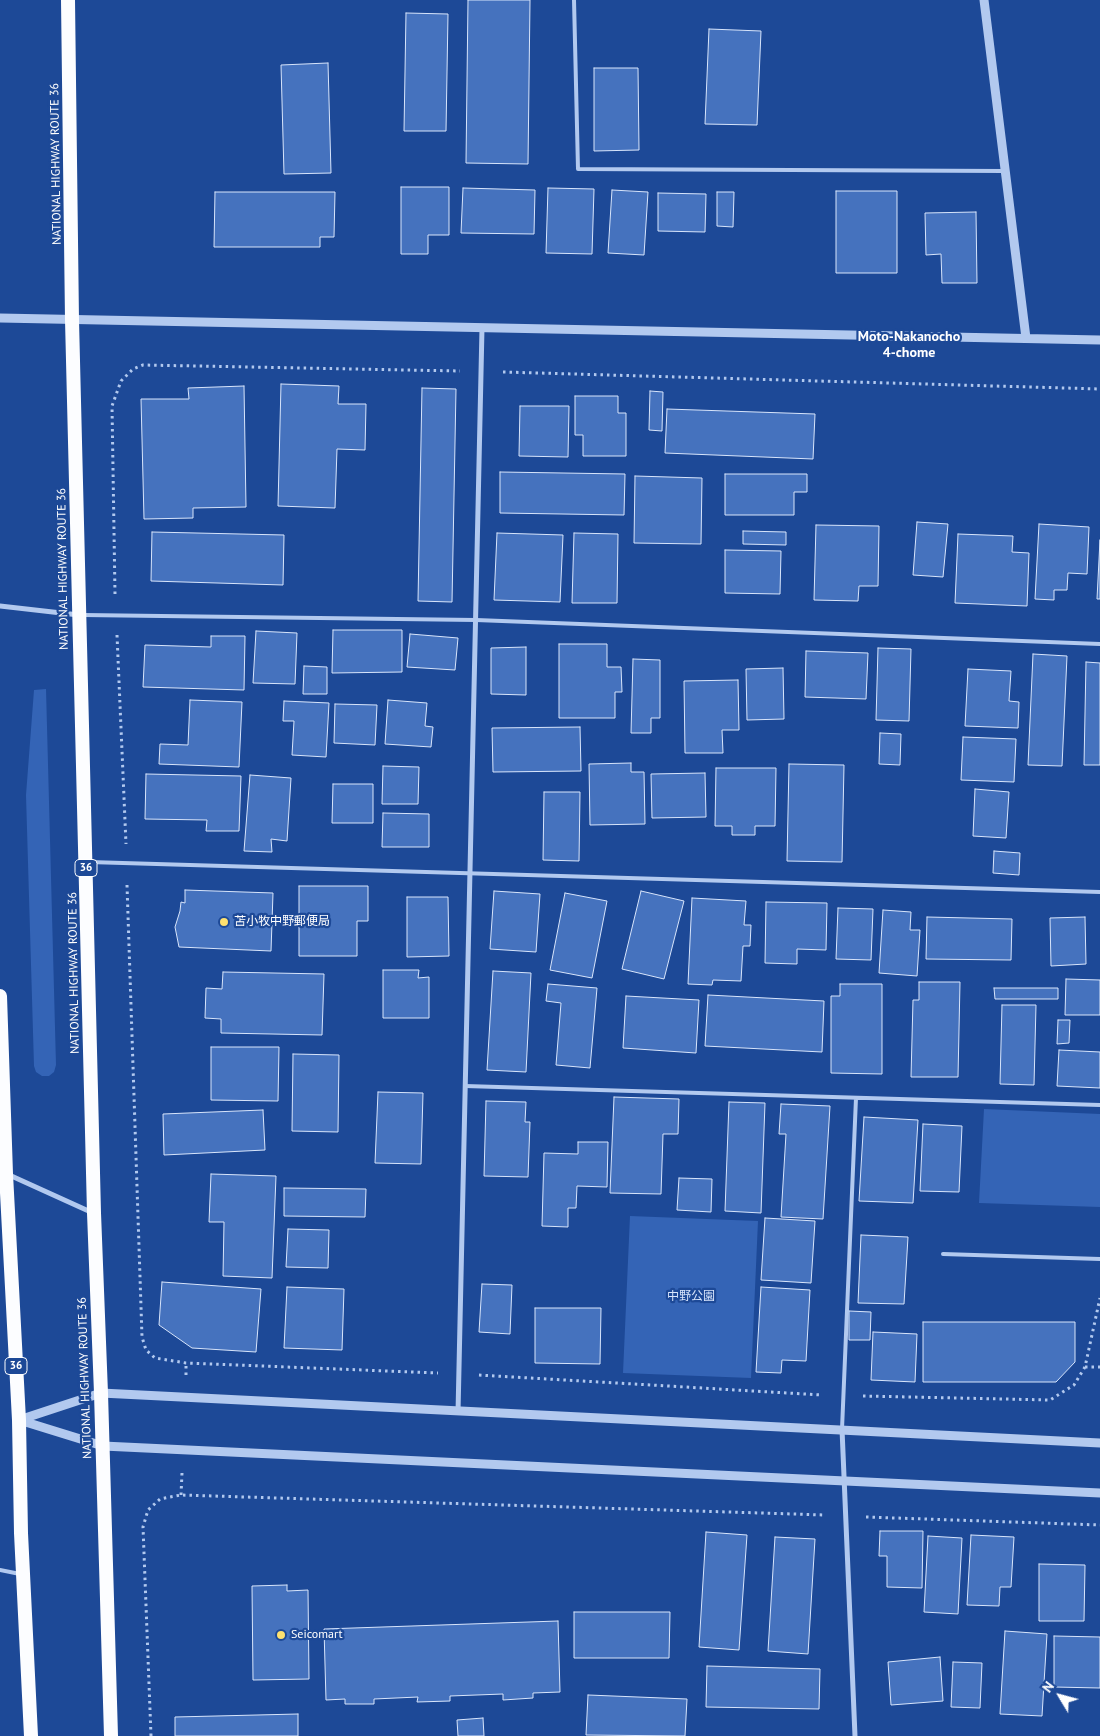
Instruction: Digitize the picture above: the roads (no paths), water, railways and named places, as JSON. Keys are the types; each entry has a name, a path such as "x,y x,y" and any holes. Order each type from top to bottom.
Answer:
{"highway":[{"name":"NATIONAL HIGHWAY ROUTE 36","path":"68,0 72,320 94,1213 111,1736"},
{"name":"36","path":"0,996 3,1172 19,1420 31,1736"}],"street":[{"path":"984,0 1026,338"},
{"path":"0,318 1100,340"},
{"path":"458,1412 482,328"},
{"path":"0,606 80,615"},
{"path":"3,1172 94,1213"},
{"path":"19,1420 101,1393 1100,1443"},
{"path":"19,1420 103,1446 1100,1493"},
{"path":"842,1430 855,1736"}],"lane":[{"path":"574,0 578,169 1005,171"},
{"path":"80,615 476,620 1100,644"},
{"path":"86,862 1100,892"},
{"path":"465,1086 1100,1105"},
{"path":"842,1430 856,1098"},
{"path":"943,1254 1100,1259"},
{"path":"0,1570 24,1575"}],"place":[{"name":"苫小牧中野郵便局","path":"224,922"},
{"name":"Seicomart","path":"281,1635"}],"district":[{"name":"Moto-Nakanocho 4-chome","path":"909,346"}],"park label":[{"name":"中野公園","path":"691,1297"}]}
